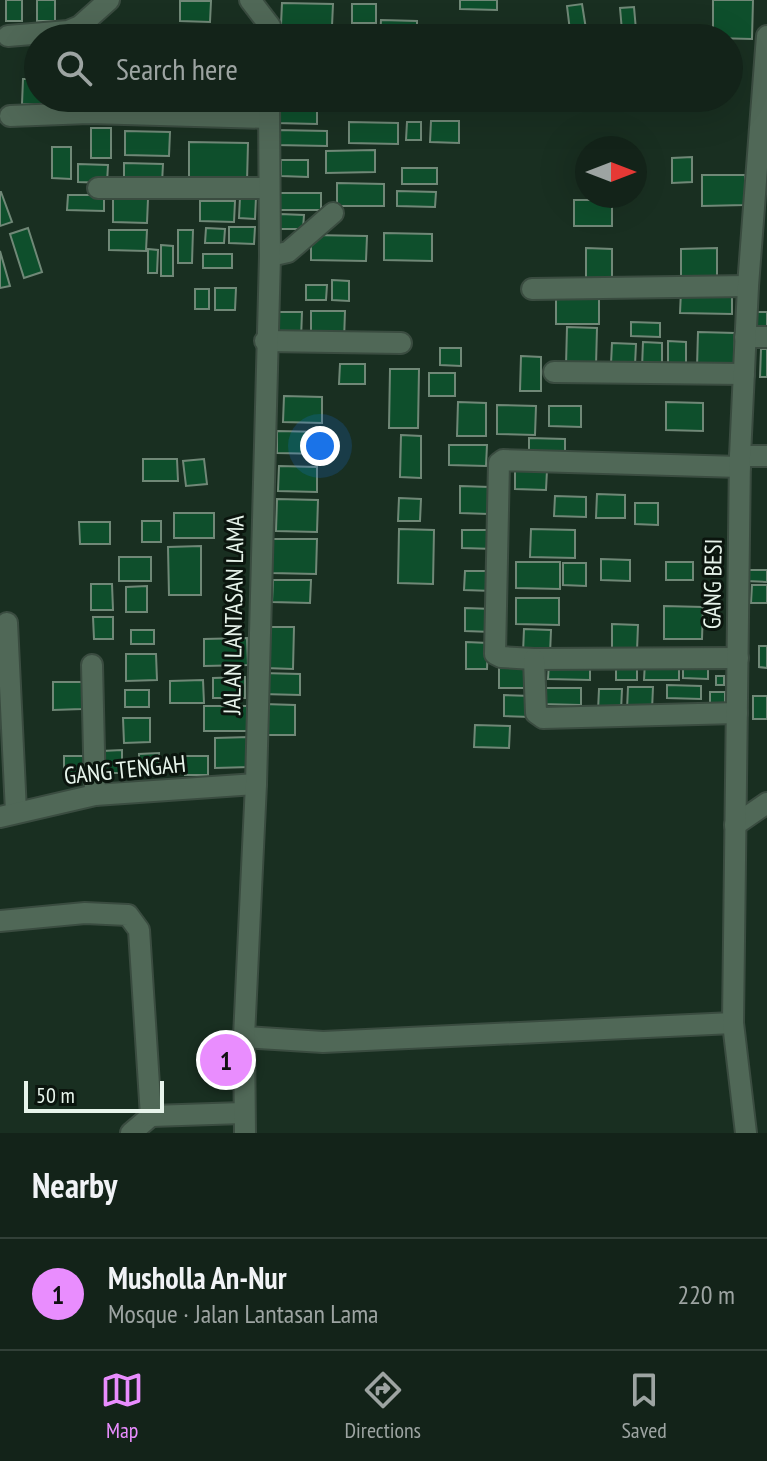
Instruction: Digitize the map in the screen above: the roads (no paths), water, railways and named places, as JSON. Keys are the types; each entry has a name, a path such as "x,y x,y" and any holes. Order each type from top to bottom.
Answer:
{"street":[{"path":"82,24 109,0"},
{"path":"250,0 268,24"},
{"path":"8,36 24,35"},
{"name":"GANG BESI","path":"746,1133 733,1023 740,462 748,286 767,36"},
{"path":"10,116 125,112"},
{"name":"JALAN LANTASAN LAMA","path":"244,1123 244,1037 256,784 265,341 270,256 268,112"},
{"path":"98,188 269,188"},
{"path":"270,256 288,252 333,213"},
{"path":"532,289 748,286"},
{"path":"745,337 767,337"},
{"path":"265,341 401,343"},
{"path":"554,372 744,374"},
{"path":"738,658 534,659 495,654 499,473 503,460 740,462 767,456"},
{"path":"7,623 8,814"},
{"path":"534,659 536,713 543,718 737,713"},
{"path":"92,665 95,795"},
{"name":"GANG TENGAH","path":"8,814 95,795 256,784"},
{"path":"735,825 767,803"},
{"path":"0,921 103,913 128,915 135,922 139,930 151,1116"},
{"path":"244,1037 323,1042 733,1023"},
{"path":"131,1133 151,1116 244,1123"}],"place":[{"name":"Musholla An-Nur","path":"226,1060"}]}
